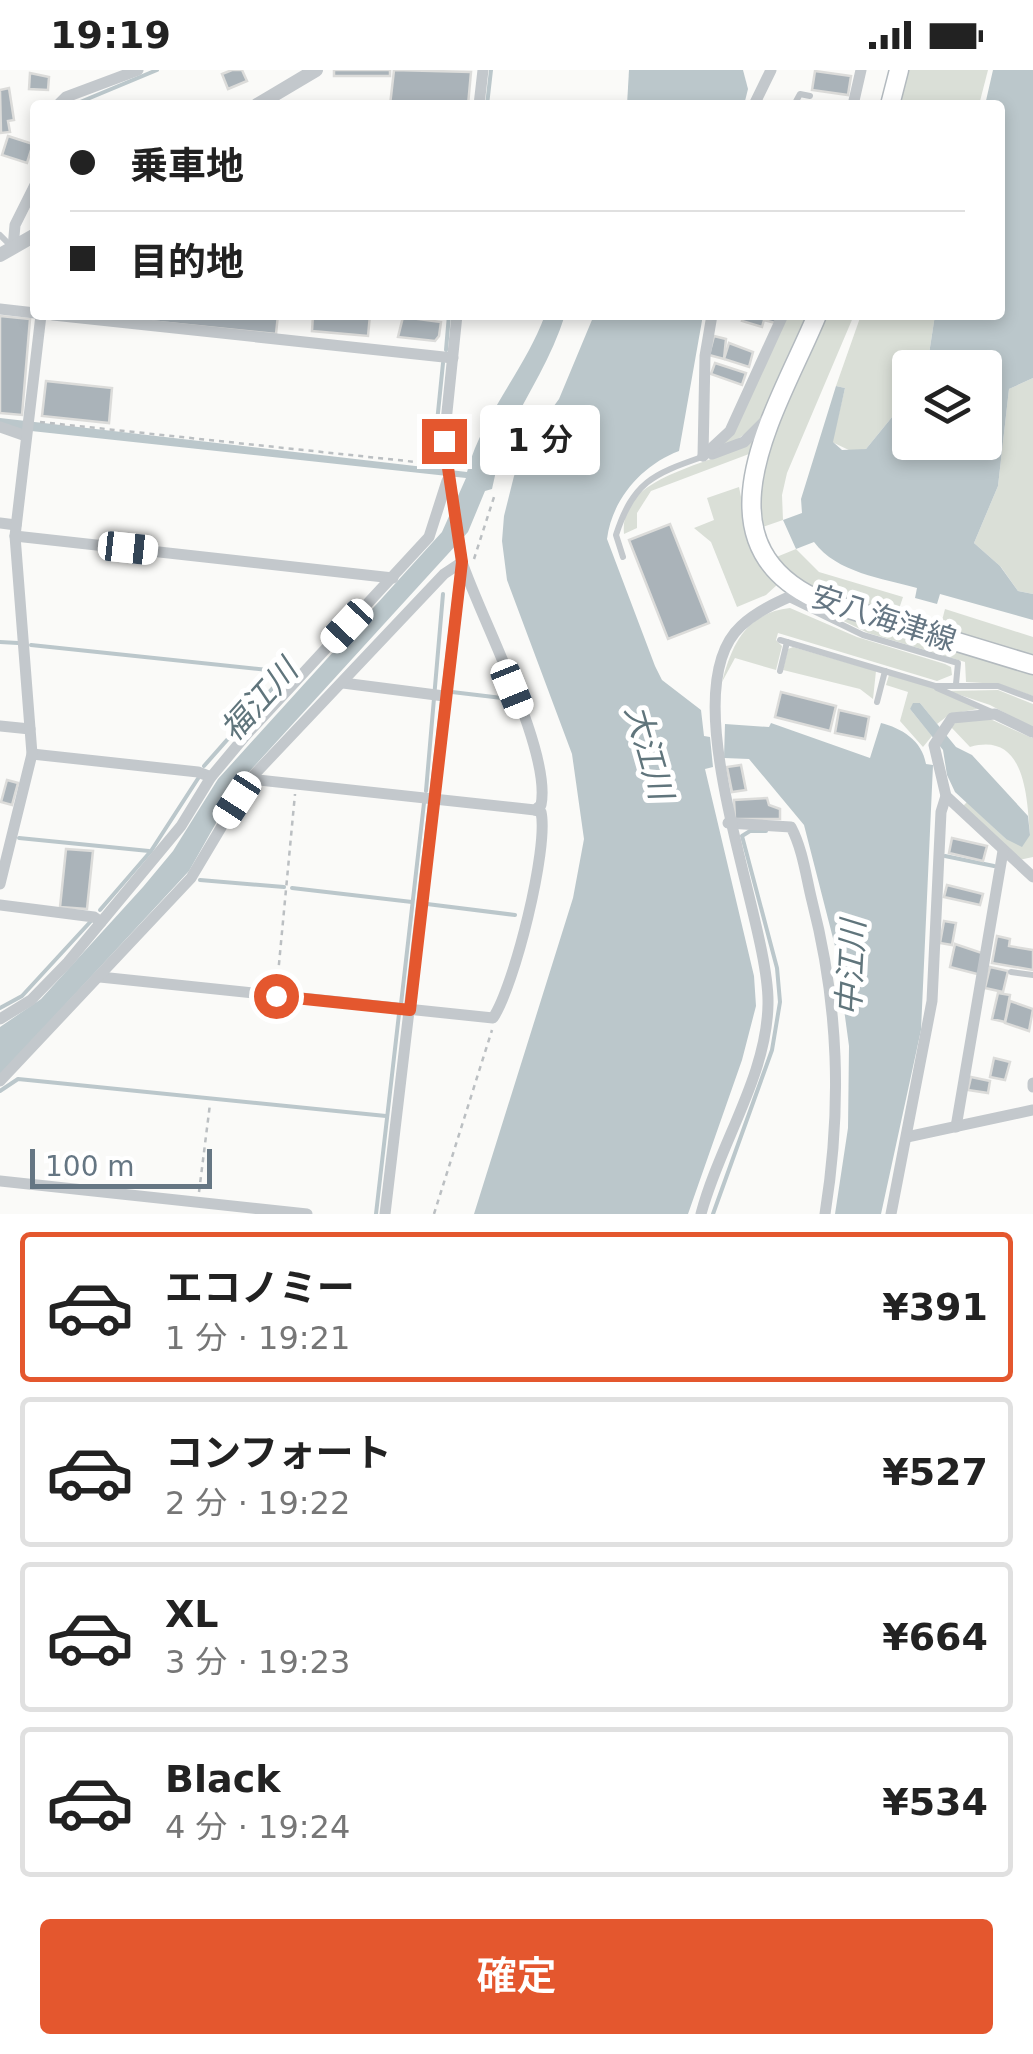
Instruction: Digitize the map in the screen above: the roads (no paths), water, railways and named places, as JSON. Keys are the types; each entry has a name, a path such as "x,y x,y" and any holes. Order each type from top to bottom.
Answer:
{"main road":[{"path":"891,100 899,70"},
{"name":"安八海津線","path":"815,320 751,478 750,511 764,554 793,595 1033,664"}],"street":[{"path":"63,100 138,70"},
{"path":"265,100 316,70"},
{"path":"480,100 483,70"},
{"path":"756,100 770,70"},
{"path":"854,100 861,70"},
{"path":"6,252 30,196"},
{"path":"6,252 30,238"},
{"path":"0,309 30,313"},
{"path":"0,884 32,754 16,530 37,320"},
{"path":"99,320 452,358"},
{"path":"456,320 447,474 450,500 462,556 538,766 544,794 535,810"},
{"path":"703,456 705,356 711,320"},
{"path":"703,456 730,431 781,320"},
{"path":"703,456 744,442 782,400"},
{"path":"0,427 27,430"},
{"path":"0,1020 31,1000 101,922 181,826 211,777 428,537 447,474"},
{"path":"0,523 16,530 393,578"},
{"path":"0,1081 191,878 250,780 462,556"},
{"path":"385,1214 433,798 439,696 462,556"},
{"path":"701,1214 762,1044 768,1009 762,957 728,824 719,730 722,667 738,628 793,595"},
{"path":"343,683 439,696"},
{"path":"1032,732 994,714 952,718 943,726 934,745 939,781 946,796 1033,877"},
{"path":"0,726 30,729"},
{"path":"32,754 198,772 211,777"},
{"path":"100,978 490,1018 498,1010 540,860 544,825 541,812 250,780"},
{"path":"890,1214 933,985 946,796"},
{"path":"728,824 791,827 824,947 836,1032 837,1115 824,1214"},
{"path":"956,1127 1003,852"},
{"path":"0,905 94,917 101,922"},
{"path":"907,1137 1033,1110"},
{"path":"0,1182 307,1214"}],"lane":[{"path":"795,100 796,96 810,96"},
{"path":"0,234 6,252"},
{"path":"623,557 616,535 642,483 654,473 703,456"},
{"path":"793,595 862,635 958,663 956,684"},
{"path":"780,671 784,641 936,686 994,714"},
{"path":"877,702 886,672"},
{"path":"936,686 998,686 1033,699"},
{"path":"1011,972 1033,975"}],"water":[{"path":"629,70 743,70 748,89 745,100 627,100"},
{"path":"993,70 1033,70 1033,378 1009,389 1002,451 1002,350 930,350 934,320 1005,320 1005,100 986,100"},
{"path":"543,320 563,320 550,354 492,466 496,471 492,489 485,491 468,532 238,784 189,871 0,1075 0,1027 41,999 143,887 173,851 218,779 442,532 466,478 22,430 0,425 0,418 467,472 483,431"},
{"name":"大江川","path":"592,320 702,320 679,451 653,465 631,485 615,510 607,539 662,680 701,710 704,736 710,737 713,767 705,769 754,976 756,1006 742,1060 688,1214 474,1214 573,898 584,839 572,754 507,580 502,541 514,476 532,436 559,399"},
{"path":"836,386 845,388 833,442 842,450 866,449 892,417 892,460 1001,460 998,486 974,543 1000,566 1018,591 1033,594 1033,620 940,594 937,604 915,598 917,588 847,568 814,542 796,549 783,520 802,513 801,499"},
{"path":"913,703 920,703 956,747 972,755 1028,816 1030,835 1022,847 1006,839 955,792 947,775 943,750 910,709"},
{"name":"中江川","path":"771,723 870,758 881,723 910,736 926,764 933,765 921,1030 881,1214 835,1214 848,1128 849,1046 836,950 804,825 749,759 724,758 725,724 769,727"}],"waterway":[{"path":"85,100 157,70"},
{"path":"488,100 491,70"},
{"path":"446,350 449,320"},
{"path":"433,462 443,363"},
{"path":"426,791 443,594"},
{"path":"0,642 18,643"},
{"name":"福江川","path":"31,645 287,672"},
{"name":"福江川","path":"204,766 287,672"},
{"path":"452,692 502,698"},
{"path":"100,910 151,851 199,777"},
{"path":"401,1004 424,803"},
{"path":"713,1214 772,1050 780,1002 777,968 742,836 750,831 766,831"},
{"path":"19,838 149,851"},
{"path":"945,856 994,866"},
{"path":"200,880 284,887"},
{"path":"292,888 412,902"},
{"path":"427,904 515,915"},
{"path":"0,1008 22,996 92,920"},
{"path":"376,1214 399,1014"},
{"path":"0,1091 18,1079 386,1116"}]}
